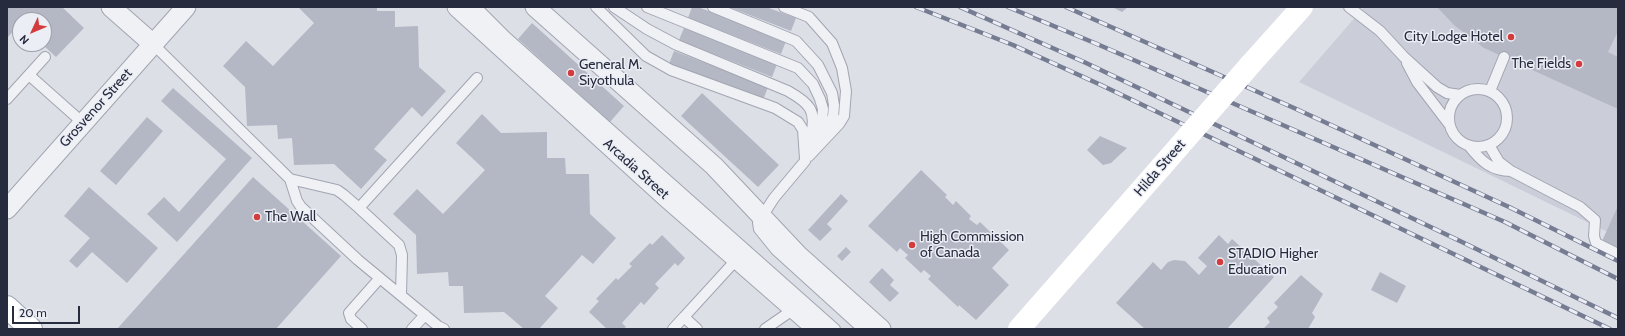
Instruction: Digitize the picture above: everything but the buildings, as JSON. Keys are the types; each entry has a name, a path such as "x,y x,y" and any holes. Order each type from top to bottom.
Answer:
{"street":[{"path":"111,7 153,44"},
{"name":"Grosvenor Street","path":"7,208 186,7"},
{"name":"Arcadia Street","path":"457,7 737,259 818,329"},
{"path":"535,7 714,166 798,255 881,329"},
{"name":"Hilda Street","path":"1019,329 1302,7"},
{"path":"7,307 31,329"}],"lane":[{"path":"476,7 512,43 835,329"},
{"path":"596,7 646,56 671,70 775,108 798,122 803,130 805,161"},
{"path":"614,7 647,29 677,45 788,91 808,104 813,114 814,124 805,161"},
{"path":"647,7 798,68 813,84 823,109 822,120 805,161"},
{"path":"713,7 796,41 818,65 832,93 834,105 833,117 805,161"},
{"path":"784,7 809,17 832,42 842,68 846,92 844,116 839,124 774,198 758,222 759,229 776,250 863,329"},
{"path":"1349,7 1380,30 1404,58 1437,87 1447,93 1460,95"},
{"path":"153,44 290,179 296,201 301,207 379,278 438,326 444,329"},
{"path":"1490,91 1504,56"},
{"path":"7,99 45,57"},
{"path":"1404,58 1417,82 1449,124 1453,134 1460,141 1469,146 1492,168 1510,172"},
{"path":"29,75 83,123"},
{"path":"359,208 477,78"},
{"path":"1449,124 1449,114 1452,104 1460,95 1471,90 1490,91 1503,104 1506,115 1505,128 1499,138 1489,145 1479,147 1469,146"},
{"path":"1489,145 1499,162 1510,172 1580,206 1595,220 1594,236 1596,243 1618,254"},
{"path":"290,179 337,190 399,245 402,255 401,295"},
{"path":"673,329 737,259"},
{"path":"362,329 351,319 349,313 379,278"},
{"path":"765,329 794,309"},
{"path":"412,329 425,315"},
{"path":"684,317 698,329"}],"shaded area":[{"name":"The Fields","path":"1364,7 1618,7 1618,237 1299,82"}],"railway":[{"path":"916,7 1013,45 1101,85 1610,329"},
{"path":"960,7 1084,62 1618,318"},
{"path":"1008,7 1097,44 1505,222 1618,279"},
{"path":"1066,7 1294,108 1509,207 1618,261"}],"place":[{"name":"City Lodge Hotel","path":"1511,37"},
{"name":"The Fields","path":"1579,64"},
{"name":"General M. Siyothula","path":"571,73"},
{"name":"The Wall","path":"257,217"},
{"name":"High Commission of Canada","path":"912,245"},
{"name":"STADIO Higher Education","path":"1220,262"}]}
